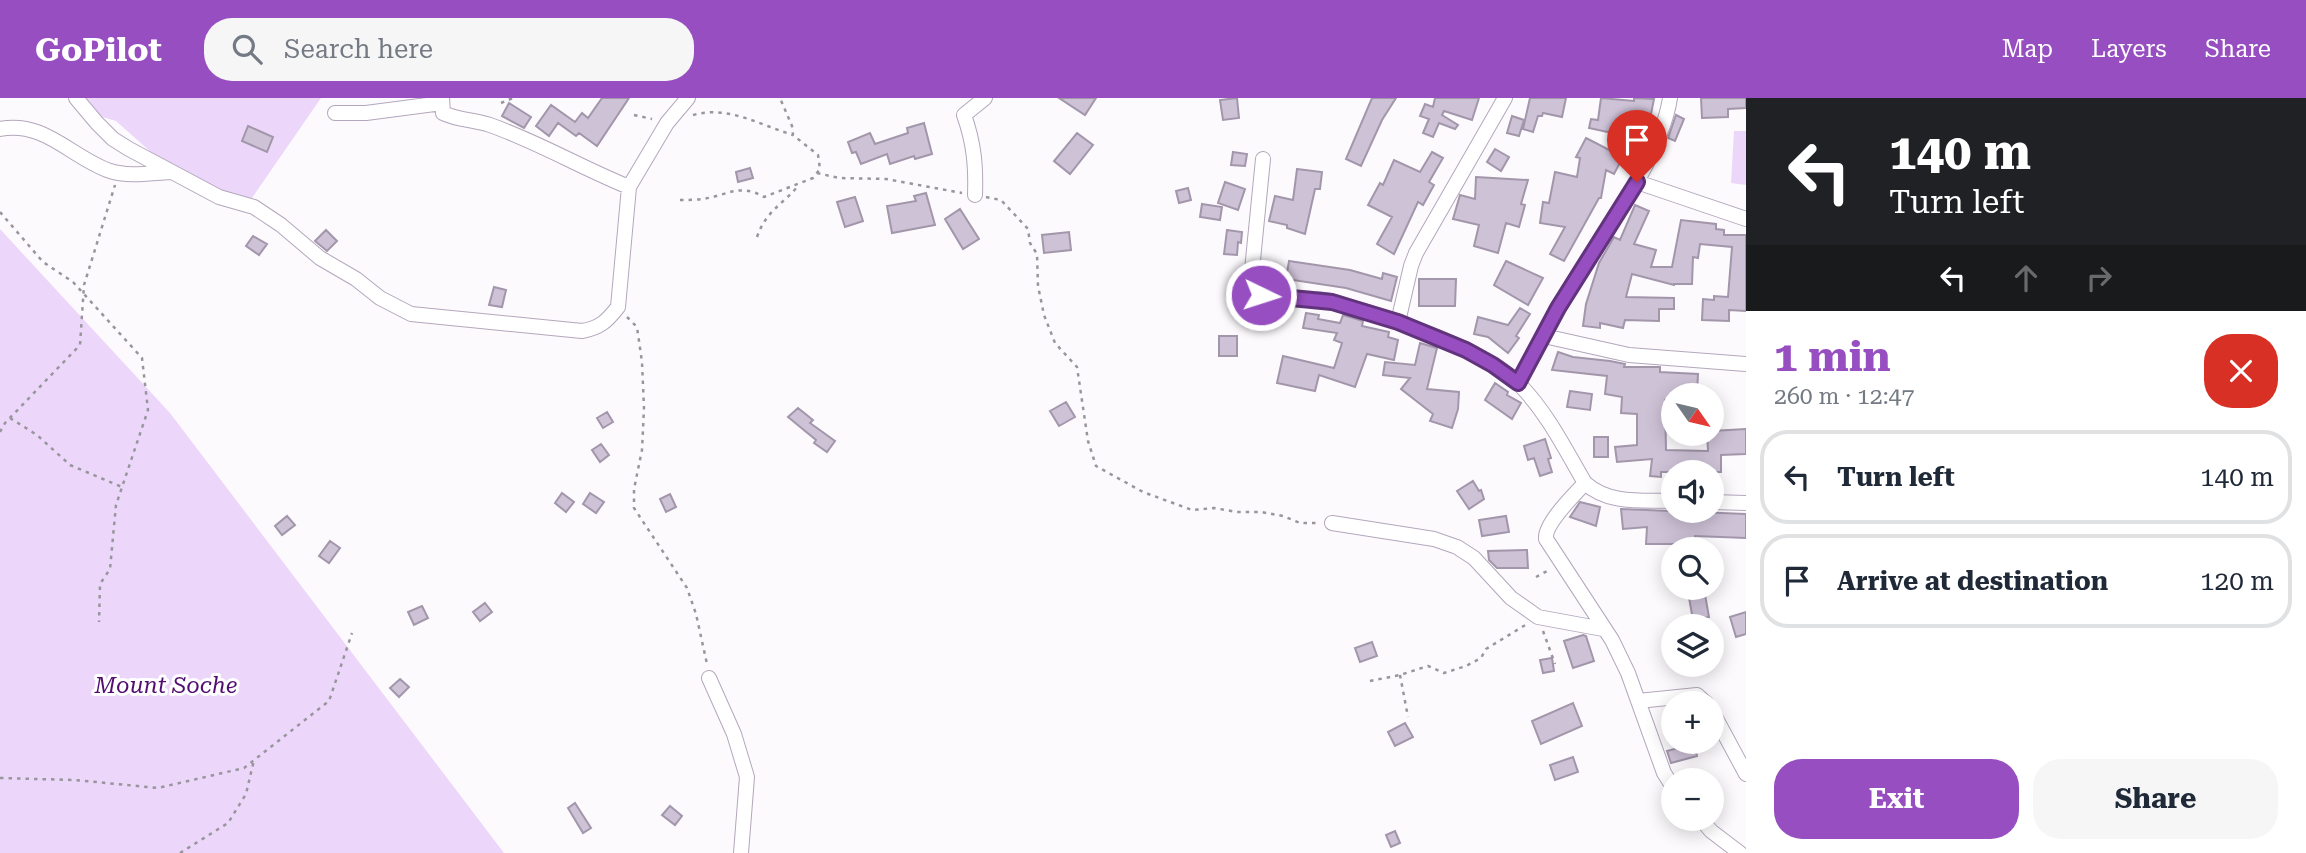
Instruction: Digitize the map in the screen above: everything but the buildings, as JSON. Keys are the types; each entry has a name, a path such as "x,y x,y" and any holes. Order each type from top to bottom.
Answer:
{"street":[{"path":"76,98 113,138 219,197 254,207 281,225 320,258 356,279 380,298 411,314 582,331 597,328 607,321 618,307 629,187 667,122 688,98"},
{"path":"975,195 976,163 973,140 964,115 985,98"},
{"path":"1398,322 1416,254 1505,98"},
{"path":"1518,383 1558,308 1637,182 1665,121 1670,98"},
{"path":"335,113 366,113 442,100 443,113 449,116 490,125 629,187"},
{"path":"0,129 8,127 44,133 90,163 119,173 171,172"},
{"path":"1263,159 1251,280 1255,292 1267,296 1332,302 1398,322 1466,350 1518,383 1552,424 1585,483 1592,489 1618,499 1661,500"},
{"path":"1637,182 1746,219"},
{"path":"1544,337 1629,355 1746,364"},
{"path":"1585,483 1549,525 1545,534 1550,548 1628,673 1663,768"},
{"path":"1724,502 1746,503"},
{"path":"1332,523 1434,539 1457,547 1474,558 1511,598 1538,617 1603,629"},
{"path":"709,678 734,734 747,777 741,853"},
{"path":"1639,701 1661,698"},
{"path":"1724,733 1746,774"},
{"path":"1711,831 1740,853"}],"path":[{"path":"502,103 513,98"},
{"path":"780,98 793,135"},
{"path":"634,115 667,122 704,111 725,111 793,135 818,155 820,169 813,178 764,197 753,191 737,190 702,199 680,200"},
{"path":"0,432 10,418 80,345 83,293 107,203 119,173"},
{"path":"817,173 886,179 1001,200 1028,229 1030,243 1037,254 1038,286 1044,315 1055,343 1077,367 1086,430 1096,466 1143,492 1192,510 1214,508 1261,512 1283,516 1300,523 1332,523"},
{"path":"757,237 762,222 775,206 787,200 801,183"},
{"path":"0,212 43,262 73,282 142,358 148,410 116,505 110,569 100,584 99,622"},
{"path":"618,307 637,327 642,362 643,436 634,489 634,508 687,588 696,614 709,678"},
{"path":"10,418 37,435 69,465 122,487"},
{"path":"1536,576 1561,564"},
{"path":"1370,681 1428,666 1444,673 1466,666 1481,658 1486,649 1538,617 1555,664"},
{"path":"0,778 75,780 158,788 244,768 328,701 352,633"},
{"path":"1399,675 1408,717"},
{"path":"180,853 228,822 246,794 254,760"}],"green space":[{"path":"81,98 321,98 243,211 218,203 162,170 153,154 116,121 95,115"},
{"path":"1734,131 1746,131 1746,185 1731,183"},
{"name":"Mount Soche","path":"0,229 170,413 504,853 0,853"}],"route":[{"path":"1261,295 1332,302 1398,322 1466,350 1518,383 1558,308 1637,182"}]}
